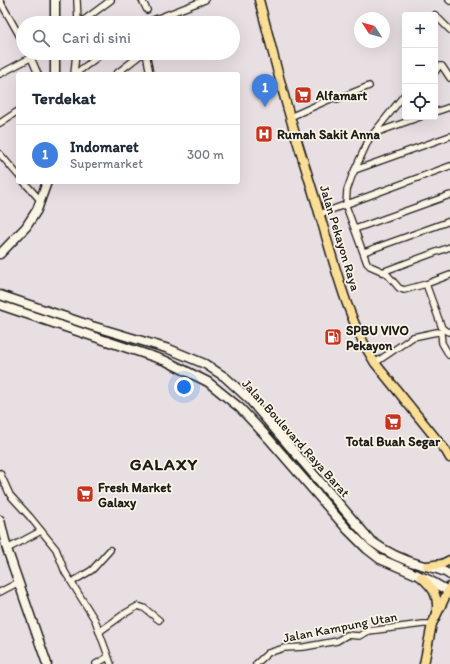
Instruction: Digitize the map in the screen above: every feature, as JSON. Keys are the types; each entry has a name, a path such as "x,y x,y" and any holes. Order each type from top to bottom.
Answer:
{"main road":[{"path":"55,0 55,16"},
{"name":"Jalan Pekayon Raya","path":"258,0 290,117 341,287 365,348 375,363 450,458"},
{"path":"55,60 55,72"},
{"path":"0,254 26,227 41,202 46,184"},
{"name":"Jalan Boulevard Raya Barat","path":"0,295 92,326 169,349 205,364 225,377 249,399 371,541 384,551 399,558 441,569 450,575"},
{"name":"Jalan Boulevard Raya Barat","path":"0,305 166,361 216,387 240,408 269,439 347,529 367,549 380,559 449,590"},
{"path":"89,335 92,326"},
{"path":"0,520 8,549 47,664"},
{"path":"347,529 355,523"},
{"path":"429,580 434,575 430,567 450,560"},
{"path":"421,577 433,588 437,602 437,614"},
{"path":"424,664 432,624 449,590"}],"street":[{"path":"77,0 78,16"},
{"path":"88,16 110,0"},
{"path":"142,0 147,10"},
{"path":"163,16 205,0"},
{"path":"0,1 16,30"},
{"path":"438,18 450,30"},
{"path":"0,74 22,60"},
{"path":"32,60 37,72"},
{"path":"74,72 75,60"},
{"path":"77,72 93,60"},
{"path":"119,72 135,60"},
{"path":"146,60 149,72"},
{"path":"438,68 442,66 450,78"},
{"path":"290,117 336,97 337,99 369,86"},
{"path":"402,98 369,139 347,190 346,206 370,266 386,273 399,288 407,290 450,277"},
{"path":"438,111 450,107"},
{"path":"0,123 16,112"},
{"path":"375,133 412,120"},
{"path":"356,170 450,136"},
{"path":"0,154 16,173"},
{"path":"320,214 346,206 450,166"},
{"path":"26,184 41,202"},
{"path":"355,229 450,195"},
{"path":"364,252 450,221"},
{"path":"382,272 450,247"},
{"path":"426,284 442,328 450,332"},
{"path":"375,363 413,337 437,332 441,333 442,343 449,355"},
{"path":"0,473 10,495 56,549 61,566 95,620 110,664"},
{"path":"8,549 41,531"},
{"path":"72,582 92,570 110,550"},
{"path":"0,592 19,582"},
{"path":"99,632 138,606 144,608 159,620"},
{"name":"Jalan Kampung Utan","path":"256,664 268,654 284,648 304,647 337,641 347,635 359,636 369,631 432,624"},
{"path":"96,664 108,656"}],"place":[{"name":"Alfamart","path":"303,95"},
{"name":"Indomaret","path":"265,107"},
{"name":"Rumah Sakit Anna","path":"264,134"},
{"name":"SPBU VIVO Pekayon","path":"333,337"},
{"name":"Total Buah Segar","path":"393,422"},
{"name":"Fresh Market Galaxy","path":"85,494"}],"district":[{"name":"GALAXY","path":"164,464"}]}
